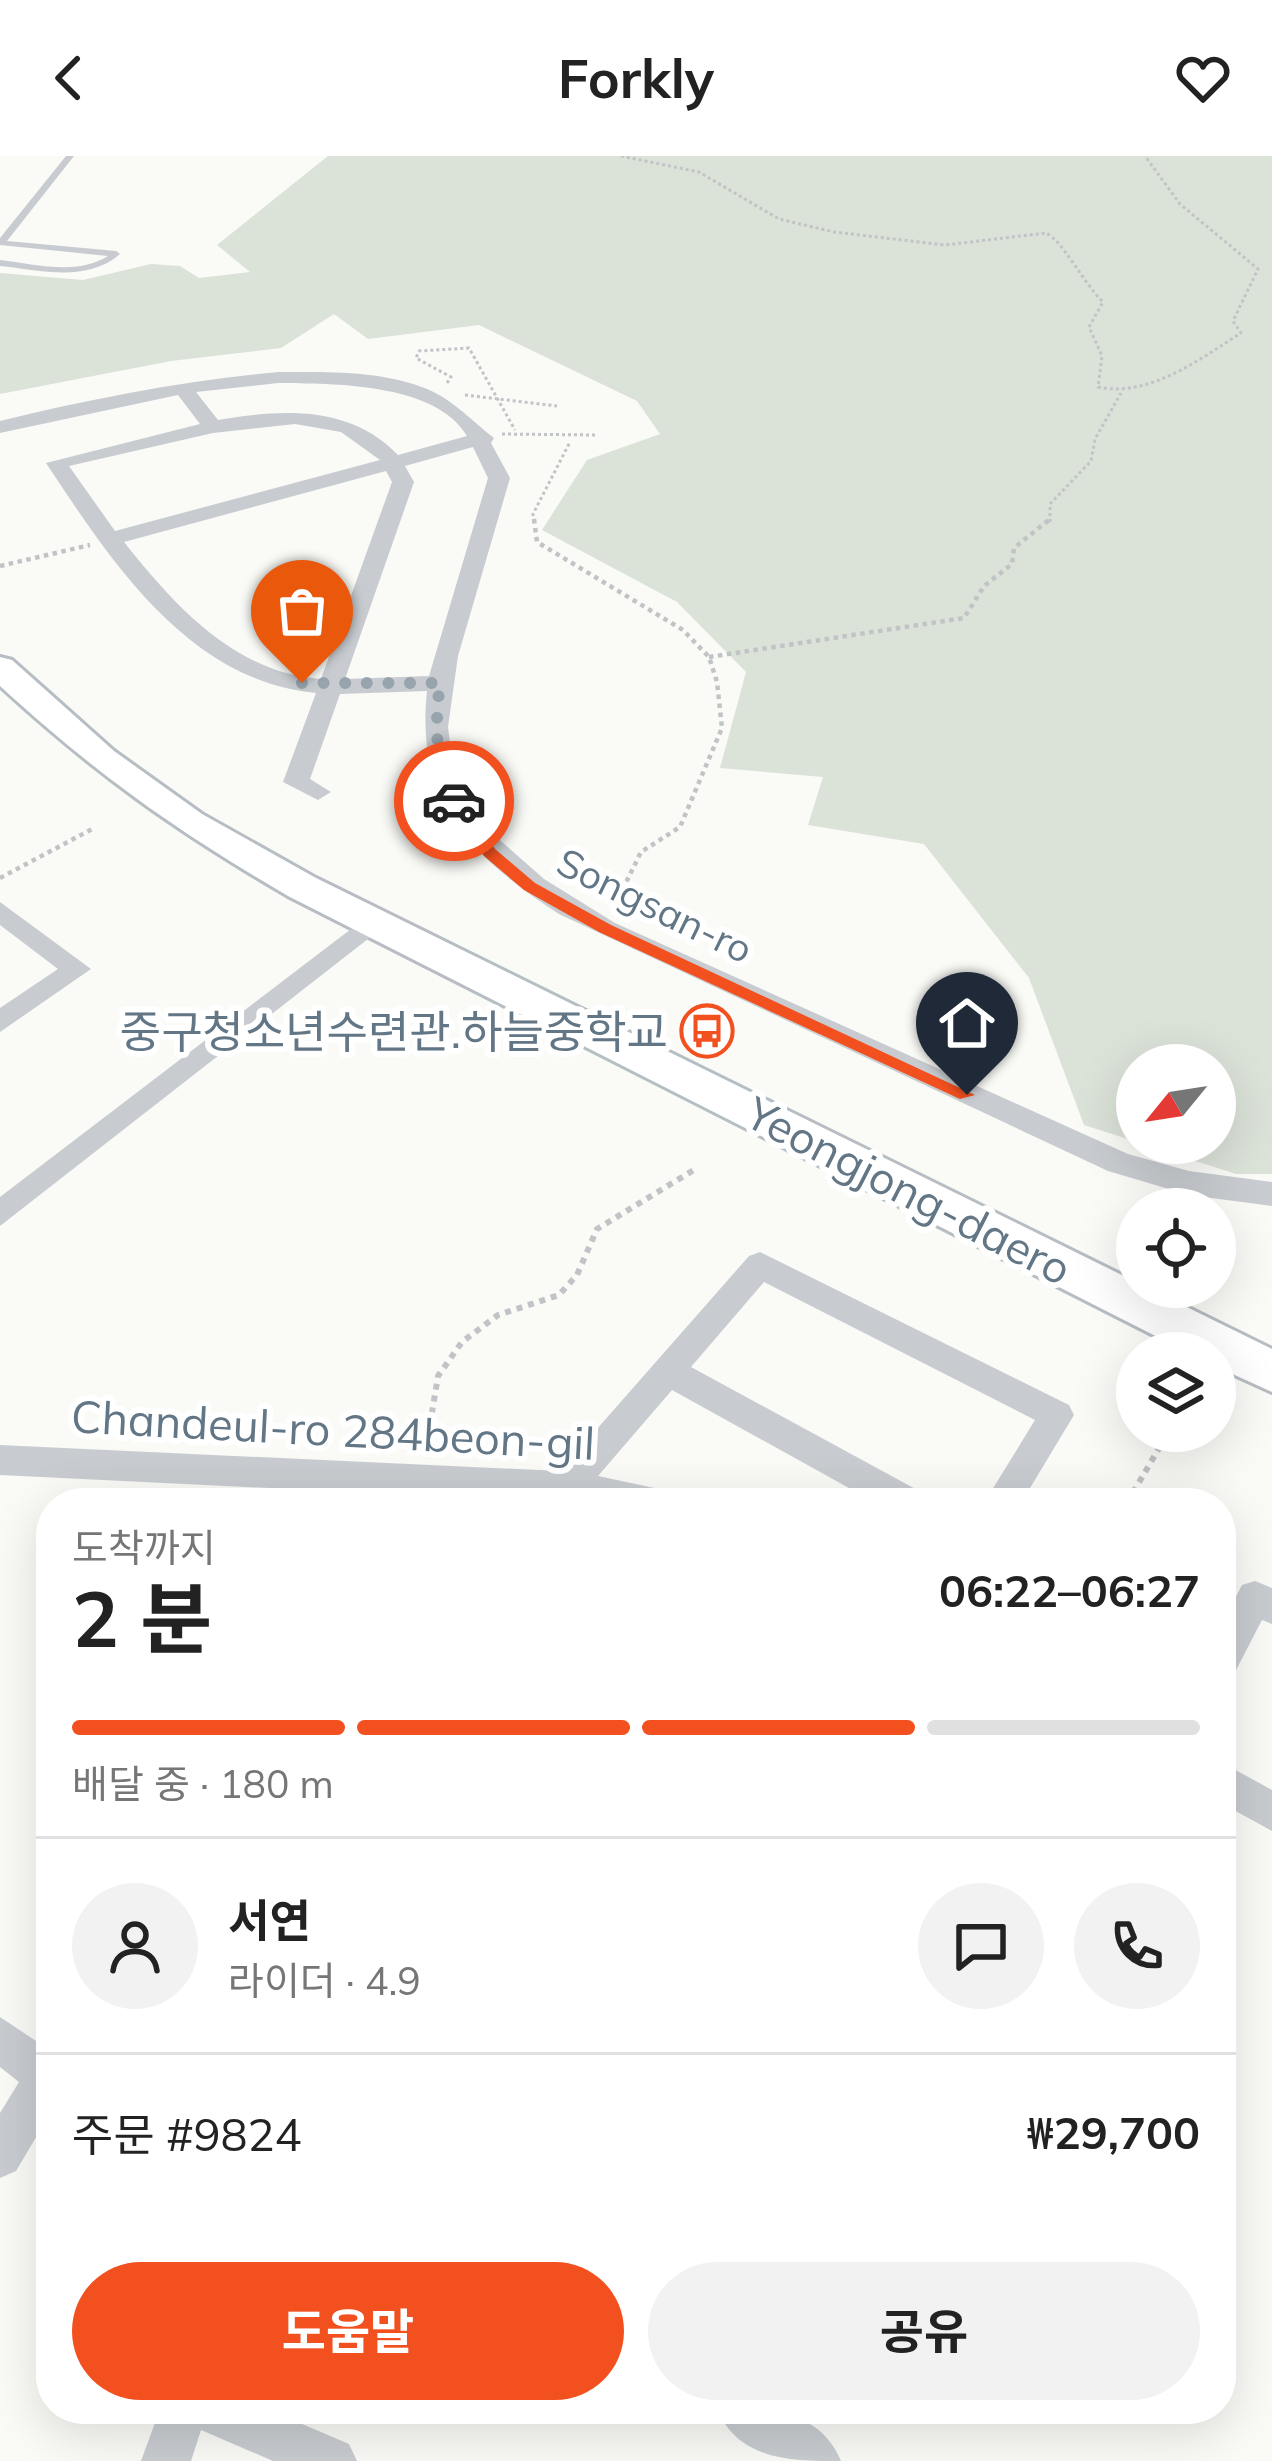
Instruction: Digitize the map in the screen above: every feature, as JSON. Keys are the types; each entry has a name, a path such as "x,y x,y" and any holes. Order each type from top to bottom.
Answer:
{"street":[{"path":"0,427 181,386 252,376 340,378 424,399 466,419 490,437"},
{"path":"181,386 213,427"},
{"path":"318,792 296,782 330,685 403,482 383,444 358,428 286,420 213,427 56,463 105,541 171,607 250,672 274,681 330,685 440,683"},
{"path":"105,541 490,437"},
{"name":"Songsan-ro","path":"490,437 499,478 496,499 440,683 435,734 445,784 489,853 530,886 626,938 1118,1163 1190,1183 1272,1194"},
{"name":"Yeongjong-daero","path":"0,667 100,759 189,822 372,922 1272,1372"},
{"path":"0,911 77,969 0,1022"},
{"path":"0,1214 372,922"},
{"path":"568,1486 760,1264 1057,1414 1011,1488"},
{"path":"668,1371 881,1488"},
{"name":"Chandeul-ro 284beon-gil","path":"0,1460 327,1488"},
{"name":"Chandeul-ro 284beon-gil","path":"415,1488 579,1488"},
{"path":"1236,1633 1255,1597 1272,1607"},
{"path":"1236,1790 1272,1811"},
{"path":"0,2039 36,2068"},
{"path":"0,2155 36,2098"},
{"path":"166,2461 179,2424"},
{"path":"244,2424 332,2461"},
{"path":"763,2424 816,2461"}],"lane":[{"path":"0,263 75,269 107,263 116,254 1,243 70,156"}],"path":[{"path":"621,156 699,172 779,219 834,232 924,244 1046,233 1059,239 1079,279 1102,302 1090,327 1099,339 1104,364 1098,387 1121,393 1150,385 1241,333 1233,321 1258,269 1173,199 1153,176 1145,156"},
{"path":"445,386 451,377 416,358 418,351 464,345 515,430"},
{"path":"709,657 964,618 984,586 1012,564 1014,548 1050,524 1050,504 1091,460 1095,439 1121,393"},
{"path":"465,395 557,406"},
{"path":"490,437 515,430 570,442 597,435"},
{"path":"570,442 533,514 537,542 661,615 709,657 722,728 680,827 641,852 608,918"},
{"path":"0,566 105,541"},
{"path":"0,878 94,827"},
{"path":"428,1437 438,1376 462,1342 498,1316 559,1295 577,1275 597,1229 697,1168"},
{"path":"1136,1488 1157,1452"}],"shaded area":[{"path":"328,156 1272,156 1272,1174 1236,1174 1205,1164 1236,1164 1236,1044 1116,1044 1116,1135 1084,1125 1029,978 924,844 808,825 823,777 720,768 746,672 677,602 542,530 587,460 660,434 637,401 479,325 368,339 334,314 281,348 171,361 0,394 0,273 83,280 151,264 180,266 199,278 250,272 217,245"}],"way so far":[{"path":"302,683 440,683 435,734 445,784 454,801"}],"place":[{"name":"중구청소년수련관.하늘중학교","path":"707,1031"}],"route":[{"path":"454,801 489,853 530,886 605,928 967,1095"}]}
